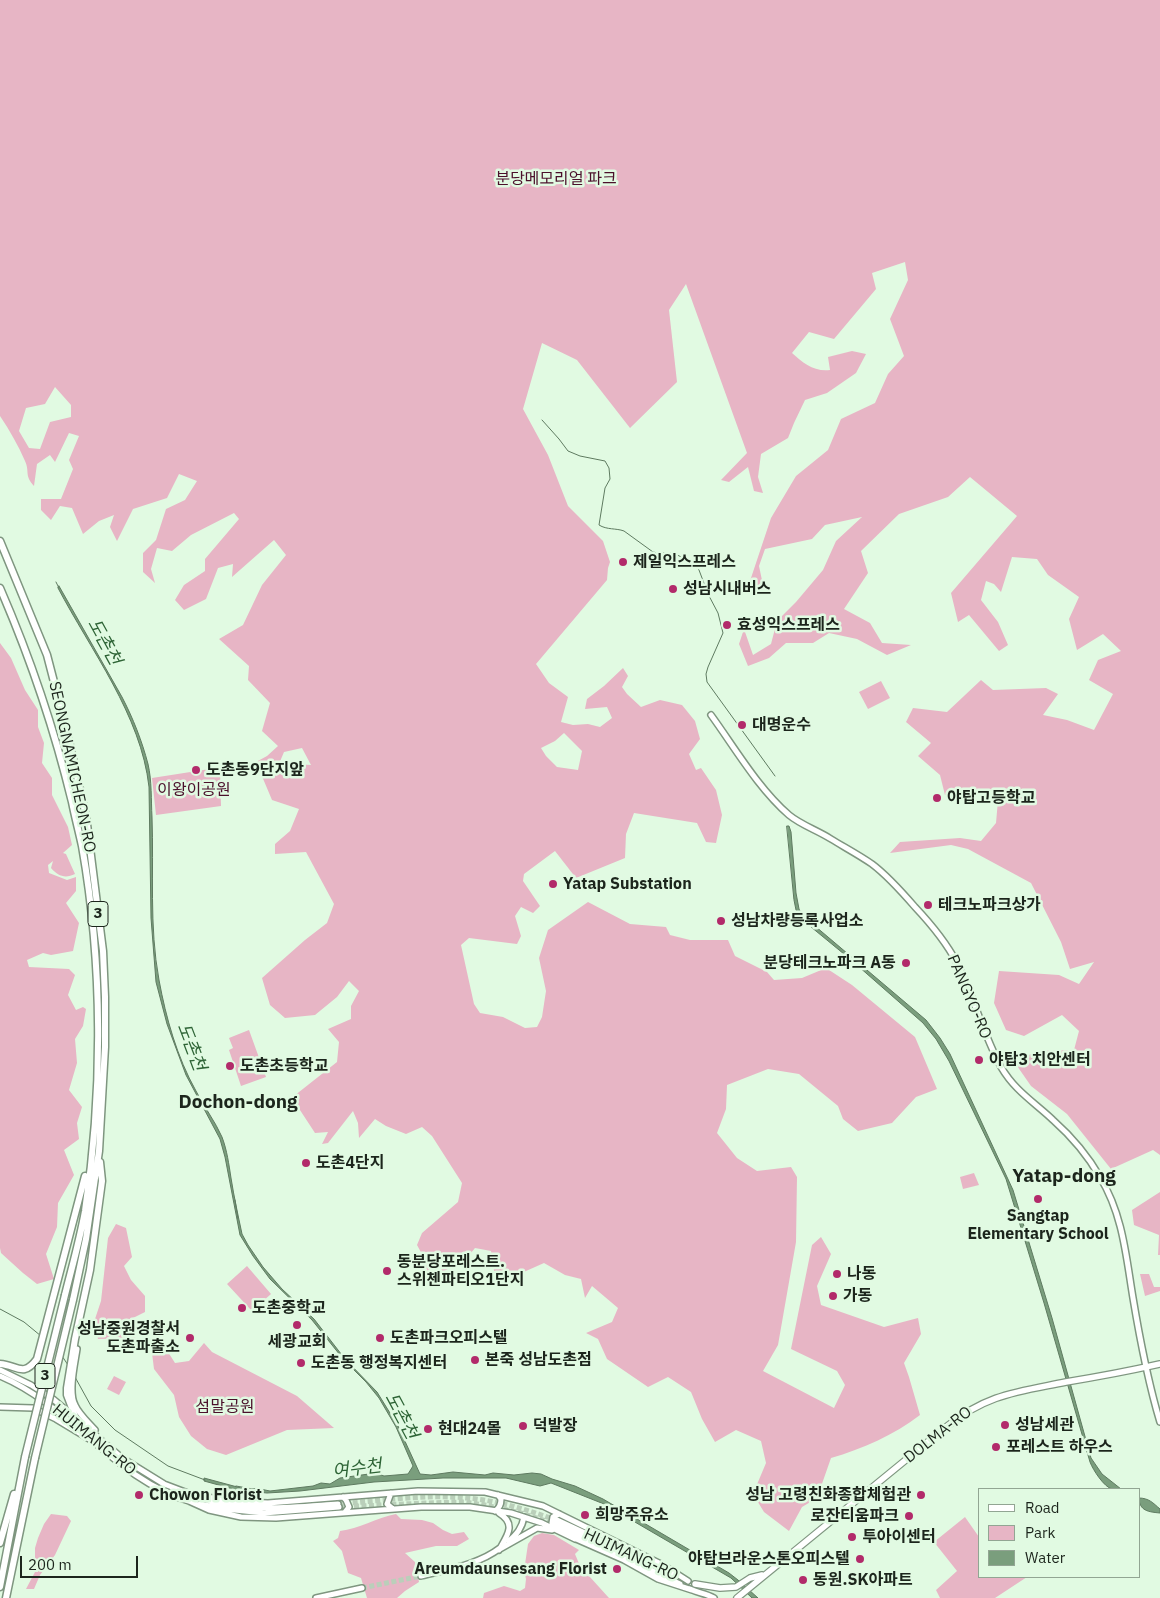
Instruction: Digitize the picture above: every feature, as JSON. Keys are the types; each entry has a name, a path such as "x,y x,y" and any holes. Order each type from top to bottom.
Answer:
{"highway":[{"name":"SEONGNAMICHEON-RO","path":"0,541 47,655 67,732 86,816 103,951 105,997 105,1047 86,1239 35,1458 6,1598"},
{"name":"SEONGNAMICHEON-RO","path":"0,588 31,662 55,736 82,846 98,983 96,1151 65,1295 25,1457"},
{"path":"0,1364 26,1369 38,1359 64,1260 96,1151"},
{"path":"75,1416 67,1395 75,1339 90,1270 102,1181 96,1151"},
{"path":"0,1543 25,1457"},
{"name":"3","path":"0,1587 25,1457"}],"main road":[{"name":"PANGYO-RO","path":"711,715 770,796 797,820 870,863 884,874 914,906 948,947 957,964 993,1052 1009,1080 1069,1135 1095,1169 1104,1184 1124,1238 1146,1367 1160,1422"},
{"path":"77,1349 72,1397 75,1405 101,1438"},
{"name":"DOLMA-RO","path":"737,1598 964,1413 979,1404 1008,1393 1160,1364"},
{"name":"HUIMANG-RO","path":"0,1370 31,1385 53,1399 101,1438 122,1458 156,1480 191,1495 225,1505 264,1508 338,1506 282,1512 244,1512 189,1501 161,1490 130,1471 50,1404 11,1380 0,1376"},
{"path":"0,1407 33,1408 56,1419 96,1443"},
{"path":"191,1495 243,1502 268,1503 418,1491 498,1494 543,1506 663,1564 688,1581"},
{"path":"391,1494 387,1504 390,1508 394,1509"},
{"path":"495,1511 500,1506 502,1499 498,1494"},
{"path":"342,1497 346,1500 349,1507 344,1512"},
{"path":"189,1501 209,1510 241,1517 276,1518 421,1507 470,1507 499,1513 509,1522 509,1529 498,1550"},
{"path":"487,1511 512,1513 555,1524"},
{"path":"559,1514 553,1517 552,1523 575,1538"},
{"path":"498,1550 518,1533 524,1517"},
{"name":"HUIMANG-RO","path":"555,1524 688,1581 693,1587"},
{"name":"HUIMANG-RO","path":"555,1524 693,1587 700,1588 703,1592 714,1598"},
{"path":"421,1576 487,1557 537,1528 559,1532 575,1538 624,1560 658,1579 693,1587 736,1587 750,1578 765,1575"},
{"path":"316,1598 362,1588"}],"green space":[{"name":"분당메모리얼 파크","path":"0,0 1160,0 1160,1155 1153,1150 1111,1169 1067,1114 1031,1086 1015,1063 1036,1051 1074,1050 1079,1031 1062,1015 1024,1036 1006,1030 994,1003 999,971 1059,975 1079,984 1094,962 1070,969 1061,942 1031,883 968,849 951,845 890,853 900,842 960,838 981,841 996,823 999,789 945,795 940,775 918,756 931,743 906,722 913,708 947,712 981,680 993,690 1046,688 1058,694 1043,715 1067,720 1094,730 1113,694 1089,680 1098,660 1121,651 1103,634 1077,650 1069,619 1079,597 1048,575 1037,559 1012,557 1001,592 994,584 986,581 981,600 998,622 1008,645 999,651 969,615 958,622 951,593 1017,516 970,477 948,497 899,514 861,551 868,573 844,609 870,623 882,643 911,645 887,655 857,639 829,633 813,643 786,643 769,658 748,666 739,644 744,629 753,655 771,644 777,621 823,570 836,541 862,517 825,525 812,539 765,549 759,566 763,585 749,593 750,581 771,518 796,476 828,450 841,419 875,403 888,374 904,356 890,319 908,280 905,262 872,273 876,289 834,339 809,332 792,353 809,366 819,370 830,370 828,357 852,351 866,354 856,373 827,393 805,400 788,438 761,454 758,477 763,493 754,491 748,467 729,482 721,480 747,453 686,284 669,310 677,382 630,428 577,360 542,343 523,409 548,455 568,506 603,541 610,562 607,580 536,664 549,683 568,697 561,722 600,727 612,718 607,707 585,709 587,699 623,668 628,676 622,687 641,707 660,700 682,705 695,721 700,739 689,754 696,770 701,768 716,790 722,815 716,843 706,842 697,823 634,813 626,834 625,858 576,878 555,851 524,874 523,881 540,906 533,913 521,907 515,916 521,936 517,944 469,938 461,945 474,1004 480,1013 503,1017 525,1028 537,1027 542,1017 546,991 539,958 548,930 588,902 630,924 666,927 670,935 690,940 728,940 735,956 767,972 774,980 802,978 826,968 852,985 915,1037 937,1089 916,1097 892,1123 858,1131 843,1119 838,1106 799,1074 768,1069 727,1085 726,1109 717,1133 737,1158 757,1171 791,1167 797,1177 796,1242 778,1345 763,1371 834,1408 845,1385 837,1371 791,1349 812,1245 821,1237 831,1254 817,1286 821,1305 884,1327 918,1318 921,1334 904,1363 920,1415 877,1441 831,1458 817,1498 802,1507 789,1531 764,1512 753,1494 766,1463 761,1441 736,1430 715,1442 702,1419 691,1392 668,1377 648,1387 607,1359 598,1339 586,1333 612,1322 618,1308 592,1286 585,1298 581,1279 565,1275 544,1263 517,1275 494,1271 491,1251 475,1248 466,1259 437,1275 435,1270 421,1274 413,1268 423,1256 417,1245 422,1233 458,1202 462,1183 432,1136 422,1127 406,1134 386,1126 375,1119 359,1138 358,1123 353,1111 328,1143 322,1144 328,1132 315,1133 298,1107 294,1096 337,1062 339,1042 328,1029 351,1019 351,1006 359,991 349,981 337,997 315,1015 285,1018 270,1005 262,978 327,923 334,904 306,852 275,854 275,844 290,831 299,809 272,800 256,762 267,756 278,746 262,731 270,703 248,680 249,666 219,639 243,625 262,585 286,555 274,540 232,577 233,564 218,568 206,599 184,610 175,600 184,585 205,571 205,559 239,519 234,513 191,535 172,551 157,548 151,569 155,583 143,572 143,553 156,540 166,509 185,500 197,481 179,474 167,498 133,509 117,541 110,527 114,515 99,521 83,534 72,508 60,506 51,520 41,510 41,499 61,499 73,469 69,460 79,436 69,433 55,462 50,455 37,464 34,486 29,479 20,449 0,416","holes":["55,387 71,405 71,417 50,422 40,449 29,448 19,431 26,408 45,404","564,733 582,751 578,770 557,767 546,756 541,748 555,741","302,748 311,765 294,764 288,774 276,771 284,752"]},
{"path":"0,643 11,658 25,690 38,710 38,727 44,743 42,763 52,778 52,795 68,827 72,845 63,853 66,854 75,874 68,876 59,875 51,868 53,861 48,865 49,873 67,880 76,877 76,891 66,903 79,923 73,951 51,955 43,953 27,960 29,967 69,969 75,975 68,995 76,1010 83,1007 86,1009 83,1026 75,1039 77,1063 69,1090 82,1107 77,1123 79,1139 64,1150 74,1175 58,1203 57,1227 46,1254 54,1279 37,1284 1,1253 0,1248"},
{"path":"881,681 890,698 868,709 859,692"},
{"name":"이왕이공원","path":"216,768 220,770 221,806 156,815 152,778"},
{"path":"249,1030 266,1077 241,1086 229,1050 233,1048 229,1038"},
{"path":"974,1173 979,1185 963,1189 960,1177"},
{"path":"1160,1192 1160,1255 1158,1255 1159,1235 1134,1225 1132,1210"},
{"path":"116,1224 126,1228 132,1257 124,1266 131,1280 145,1296 145,1312 127,1321 128,1333 136,1338 98,1339 94,1322 101,1301 108,1238"},
{"path":"247,1266 271,1294 253,1310 227,1284"},
{"path":"1140,1274 1149,1274 1154,1287 1160,1287 1160,1291 1145,1296"},
{"name":"섬말공원","path":"161,1341 175,1363 189,1361 204,1343 212,1352 297,1396 334,1428 287,1430 226,1455 207,1449 191,1436 179,1417 174,1395 154,1369 152,1353"},
{"path":"114,1376 126,1382 119,1395 107,1389"},
{"path":"51,1514 67,1516 71,1521 55,1555 40,1575 34,1589 26,1589 35,1572 35,1548 38,1538"},
{"path":"396,1514 401,1519 422,1520 433,1523 452,1534 464,1532 469,1539 457,1546 436,1546 405,1553 415,1562 419,1582 397,1598 367,1598 361,1578 348,1573 342,1551 333,1541 338,1538 340,1531"},
{"path":"965,1517 978,1536 978,1578 1025,1578 995,1598 940,1598 936,1590 957,1571 934,1542"},
{"path":"542,1533 554,1535 579,1550 575,1554 580,1566 609,1598 483,1598 484,1593 504,1586 520,1591 525,1588 526,1579 524,1571 528,1544 534,1536"}],"water":[{"path":"59,586 122,697 146,755 151,791 154,939 165,1009 183,1065 224,1142 242,1234 263,1267 282,1289 314,1319 345,1359 377,1392 398,1426 420,1474 431,1475 453,1472 514,1475 532,1473 541,1474 575,1486 603,1499 729,1573 758,1598 752,1598 731,1578 604,1504 551,1483 540,1486 506,1478 443,1478 374,1482 267,1493 237,1490 204,1481 204,1478 241,1488 270,1491 313,1486 321,1483 330,1484 340,1478 376,1473 384,1476 408,1474 413,1466 396,1427 379,1398 344,1360 312,1320 270,1279 240,1235 220,1139 186,1075 167,1024 156,982 151,918 149,787 144,760 136,734 113,684 71,612 58,588"},
{"path":"787,826 789,826 791,832 796,893 802,915 926,1020 950,1054 1013,1190 1052,1318 1091,1458 1102,1474 1120,1488 1109,1488 1102,1482 1090,1462 1006,1179 949,1061 936,1039 923,1023 805,922 796,910"},
{"path":"1140,1498 1146,1499 1160,1509 1160,1513 1149,1511 1141,1506"}],"waterway":[{"path":"542,420 568,451 580,456 605,461 609,468 610,479 605,488 599,525 605,528 624,531 653,552 673,553 694,563 699,570 718,613 723,633 708,667 706,674 707,682 775,776"},
{"name":"도촌천","path":"56,582 59,588"},
{"name":"도촌천","path":"235,1200 238,1219"},
{"name":"여수천","path":"0,1309 24,1322 41,1336"},
{"name":"여수천","path":"62,1356 68,1365"},
{"name":"여수천","path":"75,1377 91,1406 115,1430 168,1466 205,1480"},
{"name":"여수천","path":"236,1486 247,1488"}],"tunnel":[{"path":"338,1504 419,1497 466,1498 500,1503 556,1520"},
{"path":"339,1507 464,1502 521,1513 555,1524"},
{"path":"362,1588 421,1576"}],"place":[{"name":"제일익스프레스","path":"623,562"},
{"name":"성남시내버스","path":"673,589"},
{"name":"효성익스프레스","path":"727,625"},
{"name":"대명운수","path":"742,725"},
{"name":"도촌동9단지앞","path":"196,770"},
{"name":"야탑고등학교","path":"937,798"},
{"name":"Yatap Substation","path":"553,884"},
{"name":"테크노파크상가","path":"928,905"},
{"name":"성남차량등록사업소","path":"721,921"},
{"name":"분당테크노파크 A동","path":"906,963"},
{"name":"야탑3 치안센터","path":"979,1060"},
{"name":"도촌초등학교","path":"230,1066"},
{"name":"도촌4단지","path":"306,1163"},
{"name":"Sangtap Elementary School","path":"1038,1199"},
{"name":"동분당포레스트. 스위첸파티오1단지","path":"387,1271"},
{"name":"나동","path":"837,1274"},
{"name":"가동","path":"833,1296"},
{"name":"도촌중학교","path":"242,1308"},
{"name":"세광교회","path":"297,1325"},
{"name":"성남중원경찰서 도촌파출소","path":"190,1338"},
{"name":"도촌파크오피스텔","path":"380,1338"},
{"name":"본죽 성남도촌점","path":"475,1360"},
{"name":"도촌동 행정복지센터","path":"301,1363"},
{"name":"성남세관","path":"1005,1425"},
{"name":"덕발장","path":"523,1426"},
{"name":"현대24몰","path":"428,1429"},
{"name":"포레스트 하우스","path":"996,1447"},
{"name":"Chowon Florist","path":"139,1495"},
{"name":"성남 고령친화종합체험관","path":"921,1495"},
{"name":"희망주유소","path":"585,1515"},
{"name":"로잔티움파크","path":"909,1516"},
{"name":"투아이센터","path":"852,1537"},
{"name":"야탑브라운스톤오피스텔","path":"860,1559"},
{"name":"Areumdaunsesang Florist","path":"617,1569"},
{"name":"동원.SK아파트","path":"803,1580"}],"district":[{"name":"Dochon-dong","path":"238,1103"},
{"name":"Yatap-dong","path":"1064,1177"}]}
